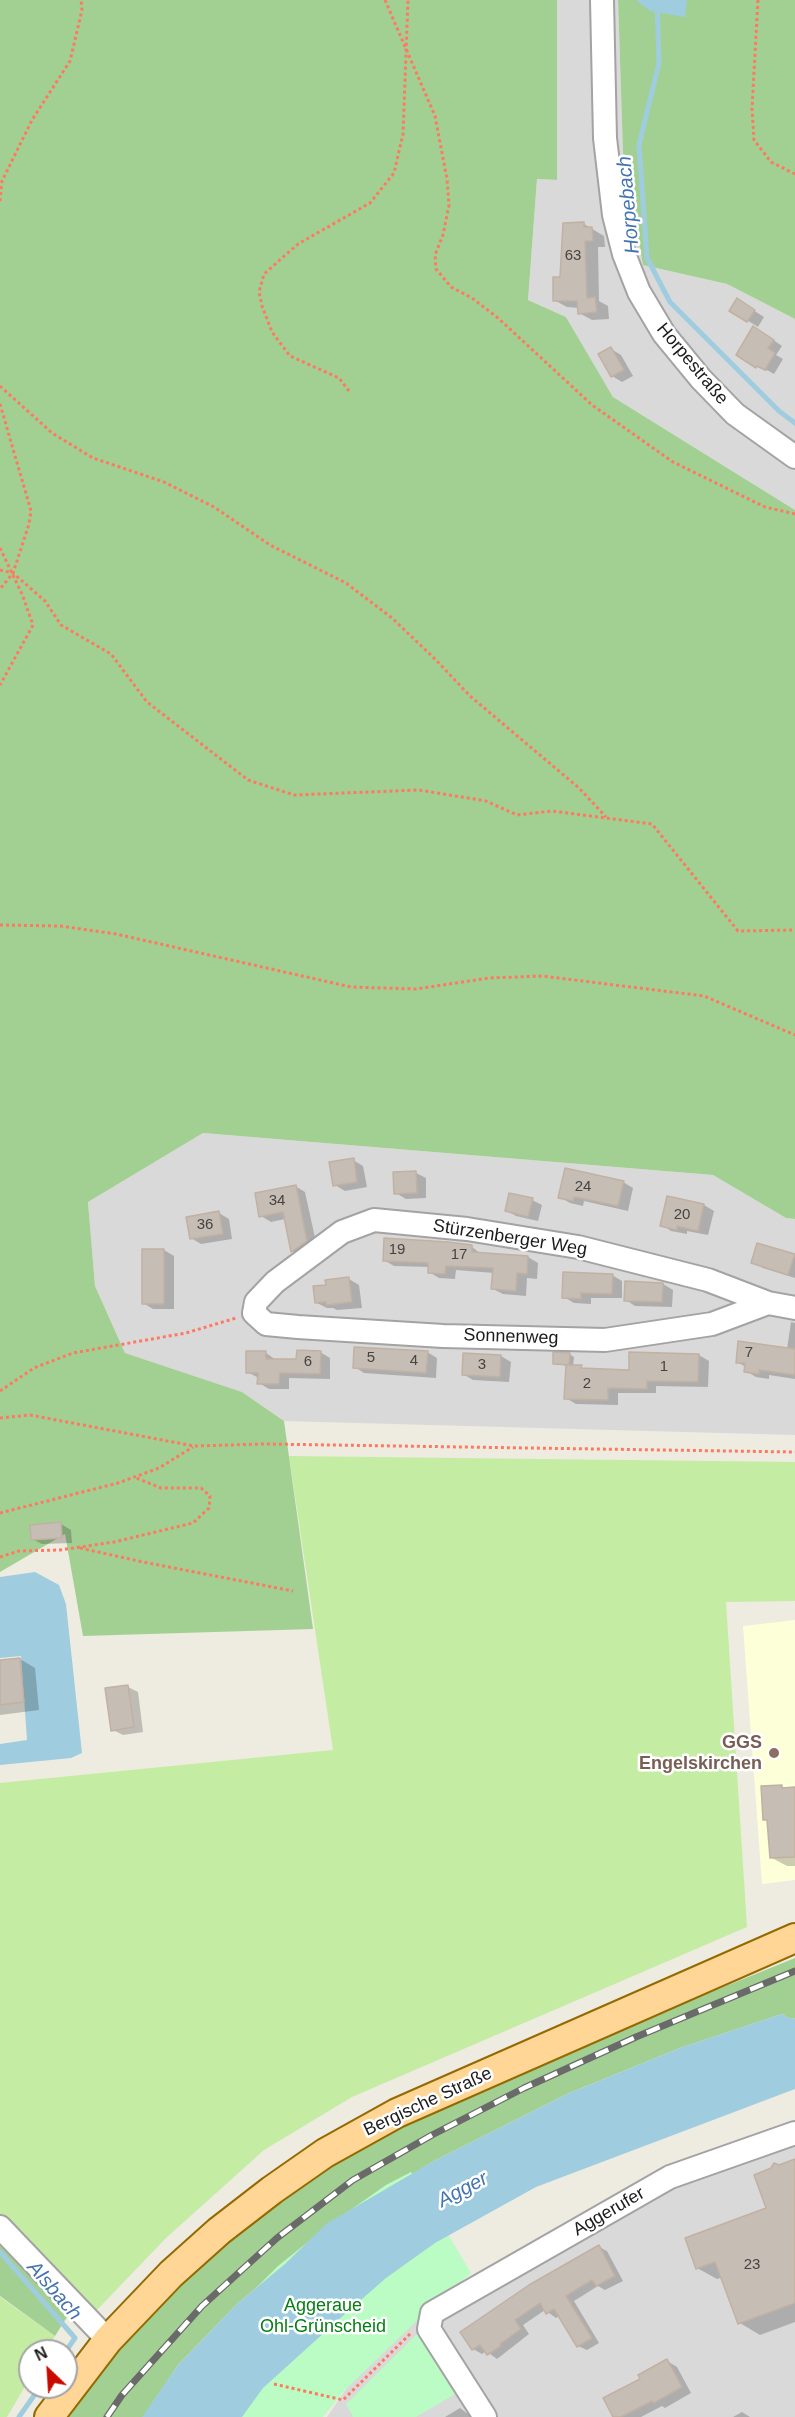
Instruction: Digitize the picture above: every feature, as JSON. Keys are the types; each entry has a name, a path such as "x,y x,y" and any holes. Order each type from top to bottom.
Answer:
{"main road":[{"name":"Bergische Straße","path":"49,2417 108,2340 171,2274 219,2231 325,2153 397,2113 795,1938"}],"street":[{"name":"Horpestraße","path":"602,0 605,138 614,214 624,254 639,292 664,334 701,379 735,414 795,457"},
{"name":"Stürzenberger Weg","path":"254,1314 256,1302 275,1282 342,1232 374,1220 467,1229 578,1247 708,1280 768,1303 795,1308"},
{"name":"Sonnenweg","path":"254,1314 266,1324 298,1328 605,1340 711,1324 768,1303"},
{"name":"Aggerufer","path":"432,2313 670,2177 795,2133"},
{"path":"0,2227 108,2340"},
{"path":"432,2313 429,2329 485,2417"}],"path":[{"path":"0,201 2,181 32,120 70,61 82,10 81,0"},
{"path":"385,0 435,116 447,179 449,205 443,235 435,255 436,269 451,287 472,298 498,318 592,405 673,462 765,507 795,514"},
{"path":"349,391 339,378 290,356 272,332 259,292 264,274 298,244 370,203 394,173 403,134 408,0"},
{"path":"758,0 752,108 754,140 771,162 795,174"},
{"path":"0,386 52,433 93,458 164,482 214,507 270,545 346,583 392,618 470,696 579,788 607,818"},
{"path":"0,404 31,511 13,573 0,589"},
{"path":"0,548 13,573 33,625 0,685"},
{"path":"0,570 13,573 45,601 61,625 111,654 147,702 248,780 294,795 419,790 486,801 518,815 552,811 652,824 738,930 795,930"},
{"path":"0,926 60,926 116,934 351,987 416,989 489,978 542,976 704,996 795,1035"},
{"path":"0,1391 34,1368 73,1353 186,1333 254,1314"},
{"path":"0,1418 30,1414 194,1446 277,1444 795,1452"},
{"path":"0,1513 134,1477 159,1468 194,1446"},
{"path":"0,1557 19,1551 114,1542 193,1523 209,1508 210,1496 201,1488 161,1488 134,1477"},
{"path":"78,1547 293,1591"},
{"path":"274,2384 343,2400 432,2313"}],"shaded area":[{"path":"557,0 618,0 623,153 643,265 727,284 795,319 795,510 613,397 566,317 528,300 537,179 557,180"},
{"path":"203,1133 713,1175 786,1218 795,1219 795,1435 284,1421 242,1392 125,1353 95,1286 88,1202"},
{"name":"GGS Engelskirchen","path":"795,1620 795,1880 762,1884 743,1626"},
{"path":"795,2124 795,2417 327,2417 387,2329"}],"green space":[{"path":"0,0 557,0 557,180 537,179 528,300 566,317 613,397 795,510 795,1219 786,1218 713,1175 203,1133 88,1202 95,1286 125,1353 242,1392 284,1421 313,1629 83,1636 65,1534 0,1572"},
{"path":"618,0 795,0 795,319 727,284 643,265 623,153"},
{"path":"289,1456 795,1462 795,1601 726,1602 747,1927 352,2097 264,2150 166,2238 96,2311 0,2214 0,1783 333,1750"},
{"path":"795,1958 795,2018 790,2019 782,2014 680,2048 567,2094 432,2162 387,2190 285,2264 238,2303 178,2365 143,2417 66,2417 122,2341 226,2239 338,2155 416,2112"},
{"name":"Aggeraue Ohl-Grünscheid","path":"411,2172 471,2273 432,2306 344,2391 323,2417 148,2417 224,2320 278,2266 329,2225 386,2185"},
{"path":"0,2240 69,2314 55,2336 0,2296"},
{"path":"0,2297 55,2336 53,2339 18,2339 18,2398 7,2417 0,2417"},
{"path":"419,2332 457,2393 416,2417 353,2417 346,2404"}],"water":[{"path":"636,0 687,0 685,17 650,11"},
{"path":"35,1572 59,1585 66,1604 82,1753 71,1758 0,1765 0,1744 27,1740 21,1656 0,1658 0,1577"},
{"name":"Agger","path":"782,2014 790,2019 795,2018 795,2089 536,2187 435,2243 386,2278 346,2313 263,2388 242,2417 142,2417 178,2365 238,2303 285,2264 326,2224 432,2162 567,2094 680,2048"}],"building":[{"path":"584,222 584,227 592,227 593,241 585,241 587,298 595,297 597,312 578,314 577,301 553,301 553,277 560,277 563,223"},
{"path":"737,298 755,310 747,322 729,311"},
{"path":"753,326 774,340 768,348 775,353 765,370 757,366 756,368 736,355"},
{"path":"611,347 624,370 611,377 598,354"},
{"path":"354,1158 357,1182 333,1186 329,1162"},
{"path":"565,1168 624,1181 618,1206 574,1197 573,1201 558,1198"},
{"path":"416,1171 417,1193 394,1194 393,1172"},
{"path":"296,1185 307,1241 291,1252 283,1212 259,1217 255,1193"},
{"path":"509,1193 533,1198 528,1217 505,1211"},
{"path":"667,1196 704,1204 698,1231 677,1226 677,1230 660,1226"},
{"path":"219,1211 223,1234 190,1239 186,1217"},
{"path":"384,1238 472,1245 472,1252 528,1256 527,1274 517,1273 516,1291 491,1289 493,1268 446,1266 445,1274 428,1273 428,1263 383,1261"},
{"path":"757,1243 795,1254 788,1275 751,1263"},
{"path":"142,1249 164,1249 164,1304 142,1304"},
{"path":"563,1272 613,1274 612,1294 581,1293 581,1299 562,1298"},
{"path":"349,1277 352,1302 326,1305 326,1302 315,1303 313,1286 326,1285 325,1280"},
{"path":"625,1281 663,1283 662,1302 624,1301"},
{"path":"738,1341 795,1349 795,1375 759,1370 759,1374 744,1372 745,1363 736,1363"},
{"path":"354,1347 428,1351 426,1373 353,1368"},
{"path":"297,1350 321,1351 320,1374 280,1373 279,1384 257,1384 258,1373 246,1373 246,1351 266,1351 266,1359 296,1359"},
{"path":"553,1352 570,1353 569,1365 553,1364"},
{"path":"629,1352 699,1354 698,1382 647,1381 647,1389 608,1388 608,1400 564,1399 566,1365 582,1365 581,1368 629,1370"},
{"path":"463,1353 501,1355 500,1377 462,1375"},
{"path":"61,1522 62,1538 31,1540 30,1525"},
{"path":"20,1658 24,1702 0,1705 0,1660"},
{"path":"128,1685 134,1727 111,1731 105,1688"},
{"path":"782,1785 782,1788 795,1787 795,1857 770,1858 767,1820 763,1820 761,1786"},
{"path":"795,2159 795,2303 738,2324 715,2262 696,2269 685,2238 766,2208 754,2175 771,2168 774,2163 779,2165"},
{"path":"599,2245 615,2276 596,2286 592,2280 566,2296 592,2338 577,2347 554,2309 546,2314 540,2303 515,2320 521,2329 500,2344 501,2346 487,2355 480,2345 472,2350 460,2332 529,2285"},
{"path":"667,2359 682,2387 654,2403 652,2401 621,2417 613,2417 603,2398 640,2379 638,2375"}],"waterway":[{"name":"Horpebach","path":"657,0 659,63 639,145 647,258 670,302 779,411 795,423"},
{"name":"Alsbach","path":"0,2252 74,2339"},
{"name":"Alsbach","path":"19,2417 32,2399"}],"railway":[{"path":"107,2417 122,2395 202,2306 277,2238 353,2180 432,2135 524,2088 636,2037 795,1971"}],"place":[{"name":"GGS Engelskirchen","path":"774,1753"}]}
